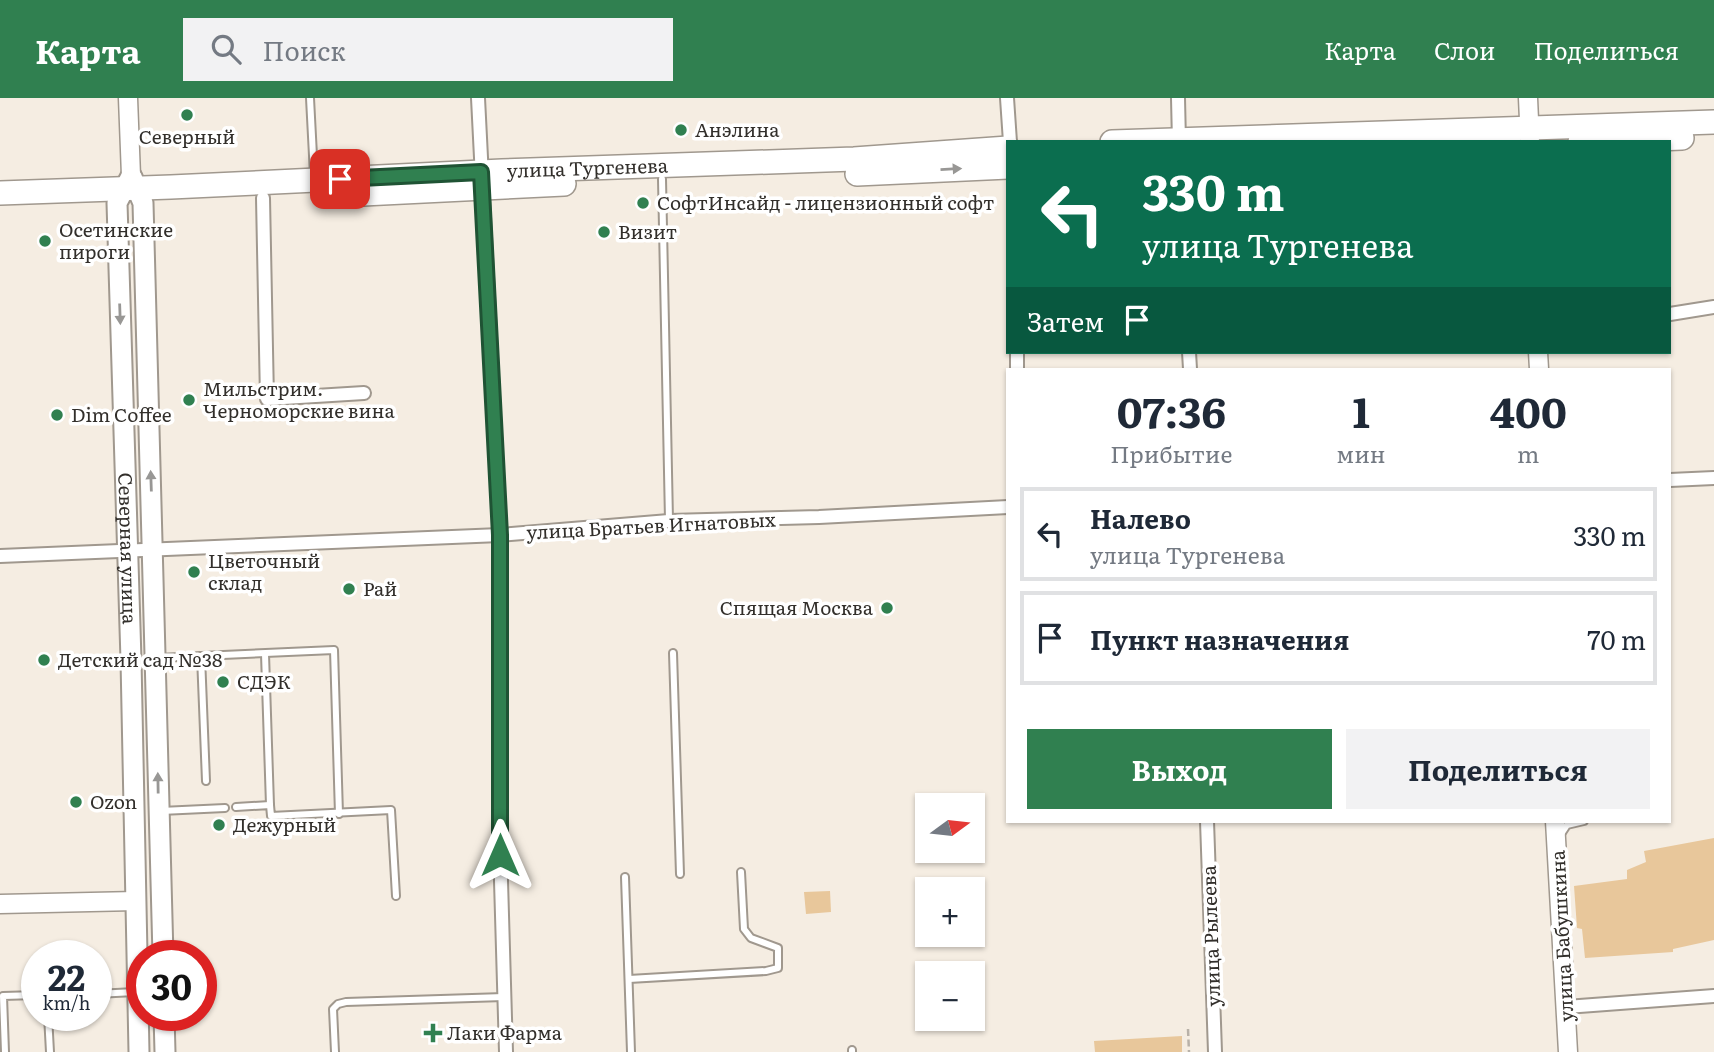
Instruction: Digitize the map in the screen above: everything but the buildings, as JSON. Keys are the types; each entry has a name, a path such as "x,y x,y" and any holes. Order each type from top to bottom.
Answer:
{"highway":[{"path":"1179,140 1529,134 1714,122"},
{"path":"1634,140 1714,137"},
{"name":"улица Тургенева","path":"0,193 131,192 263,198 481,180 1006,148"},
{"name":"улица Тургенева","path":"0,208 131,192 314,180 662,180 1006,167"}],"main road":[{"name":"Северная улица","path":"131,192 153,550 163,940"},
{"name":"Северная улица","path":"131,192 127,551 136,940"},
{"name":"Северная улица","path":"138,1031 139,1052"},
{"path":"164,1031 165,1052"}],"street":[{"name":"Северная улица","path":"128,98 131,192"},
{"path":"478,98 500,535 501,881 506,1052"},
{"path":"1007,98 1010,140"},
{"path":"1178,98 1179,140"},
{"path":"1528,98 1529,134"},
{"path":"263,198 267,399 364,393"},
{"path":"1671,314 1714,307"},
{"path":"1671,480 1714,478"},
{"name":"улица Братьев Игнатовых","path":"0,556 500,535 669,522 1006,507"},
{"name":"улица Рылеева","path":"1207,823 1215,1052"},
{"name":"улица Бабушкина","path":"1555,823 1568,1052"},
{"path":"0,904 136,901"},
{"path":"1566,1007 1714,996"}],"lane":[{"path":"310,98 314,180"},
{"path":"662,180 669,522"},
{"path":"155,658 334,650 339,814"},
{"path":"265,653 271,816 391,810 396,896"},
{"path":"673,653 680,874"},
{"path":"201,656 205,781"},
{"path":"236,807 270,805"},
{"path":"159,811 225,808"},
{"path":"1556,841 1567,825 1576,823"},
{"path":"629,979 766,971 778,968 778,948 751,938 744,929 741,872"},
{"path":"625,877 631,1052"},
{"path":"5,1052 3,996 21,995"},
{"path":"335,1052 333,1009 338,1004 504,996"},
{"path":"49,1031 50,1052"}],"path":[{"path":"1188,1029 1189,1052"}],"shaded area":[{"path":"1714,838 1714,940 1673,949 1673,952 1585,958 1582,929 1577,928 1574,886 1627,879 1627,870 1646,862 1644,851"},
{"path":"830,891 831,912 806,914 804,892"},
{"path":"1182,1036 1182,1052 1095,1052 1094,1041"}],"place":[{"name":"Северный","path":"187,115"},
{"name":"Анэлина","path":"681,130"},
{"name":"СофтИнсайд - лицензионный софт","path":"643,203"},
{"name":"Визит","path":"604,232"},
{"name":"Осетинские пироги","path":"45,241"},
{"name":"Мильстрим. Черноморские вина","path":"189,400"},
{"name":"Dim Coffee","path":"57,415"},
{"name":"Цветочный склад","path":"194,572"},
{"name":"Рай","path":"349,589"},
{"name":"Спящая Москва","path":"887,608"},
{"name":"Детский сад №38","path":"44,660"},
{"name":"СДЭК","path":"223,682"},
{"name":"Ozon","path":"76,802"},
{"name":"Дежурный","path":"219,825"},
{"name":"Лаки Фарма","path":"433,1033"}],"route":[{"path":"340,179 481,172 500,535 500,855"}]}
